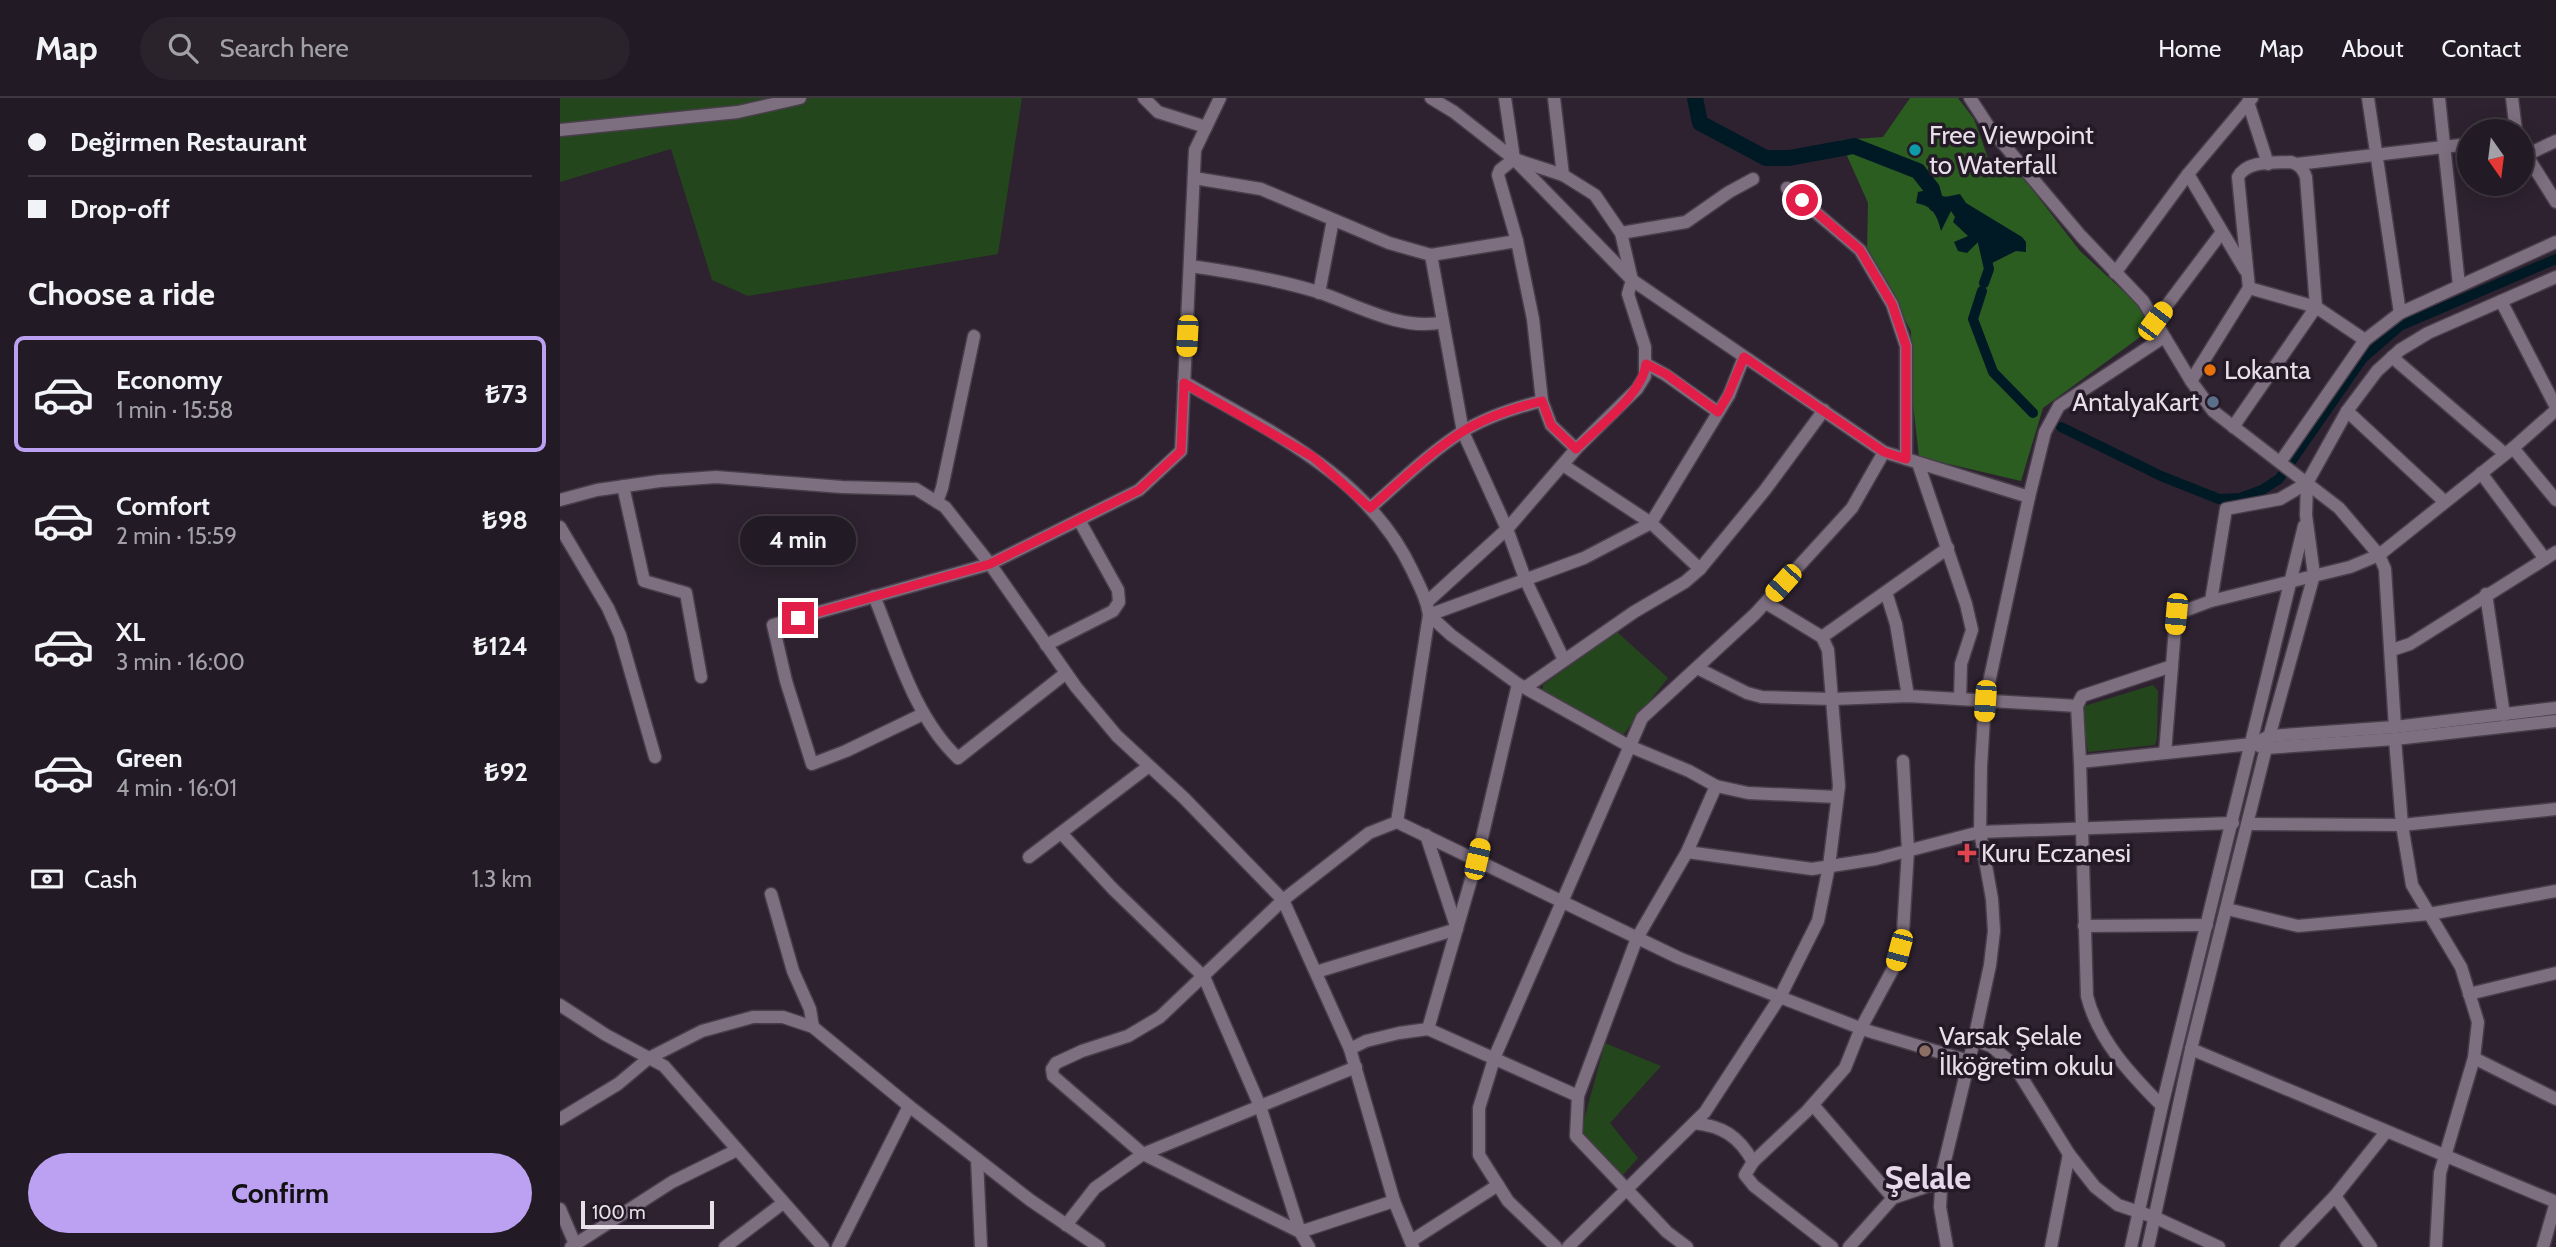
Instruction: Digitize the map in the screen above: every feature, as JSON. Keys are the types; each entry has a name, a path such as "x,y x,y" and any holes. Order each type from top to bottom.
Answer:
{"street":[{"path":"560,130 738,112 800,98"},
{"path":"1144,98 1158,112 1206,127"},
{"path":"923,714 846,751 812,764 786,681 773,625 990,564 1139,490 1181,451 1195,150 1220,98"},
{"path":"1431,98 1454,112 1514,159 1632,280 1884,452 2029,497"},
{"path":"1452,98 1454,112"},
{"path":"1505,98 1514,159"},
{"path":"1554,98 1563,175"},
{"path":"1970,98 1996,136 2081,236 2143,301 2191,381 2213,411 2339,508 2379,555 2385,569 2402,825 2412,885 2461,967 2478,1022 2474,1058 2440,1173 2436,1247"},
{"path":"2368,98 2400,313"},
{"path":"2439,98 2459,285"},
{"path":"2512,98 2515,119"},
{"path":"2115,273 2188,174 2250,100"},
{"path":"2250,100 2267,164"},
{"path":"2534,148 2556,141"},
{"path":"2191,381 2249,288 2238,177 2245,167 2297,164 2457,145"},
{"path":"1397,822 1428,609 1507,529 1576,449 1637,389 1645,376 1646,347 1628,294 1632,280 1620,233 1595,195 1563,175 1514,159"},
{"path":"1514,159 1500,170 1498,175 1517,241 1533,318 1542,401 1551,425 1576,449"},
{"path":"2233,427 2316,307 2306,177 2297,164"},
{"path":"2534,167 2556,202"},
{"path":"2188,174 2247,274"},
{"path":"1194,178 1261,189 1389,243 1431,256 1517,241"},
{"path":"1620,233 1686,222 1753,179"},
{"path":"1787,187 1860,250 1892,304 1906,346 1912,461 1948,548 1972,630 1961,664 1960,699"},
{"path":"1319,293 1333,220"},
{"path":"2155,321 2222,232"},
{"path":"2283,463 2365,340 2400,313 2556,242"},
{"path":"1431,256 1463,432 1507,529 1526,581 1564,660"},
{"path":"1190,267 1234,272 1319,293 1345,304 1413,324 1443,322"},
{"path":"2211,601 2227,509 2280,499 2303,480 2347,411 2377,371 2392,357 2428,333 2556,276"},
{"path":"2249,288 2316,307 2365,340"},
{"path":"2165,753 2176,614 2211,601 2350,567 2379,555 2509,451 2556,408 2501,301"},
{"path":"937,502 974,336"},
{"path":"1947,1247 1940,1207 1940,1182 1974,1040 1990,965 1994,931 1992,899 1980,832 1985,701 2029,497 2045,432 2059,406 2164,337"},
{"path":"1428,609 1526,581 1584,558 1651,523 1728,395 1744,357"},
{"path":"2392,357 2509,451 2556,500"},
{"path":"1646,364 1666,374 1718,412"},
{"path":"1184,383 1313,457 1370,508 1388,528 1399,545 1428,609 1451,635 1522,685 1629,746 1689,771 1716,786 1750,793 1837,797"},
{"path":"1370,508 1420,463 1463,432 1510,409 1542,401"},
{"path":"1428,1029 1477,859 1522,685 1685,582 1700,569 1765,490 1824,410"},
{"path":"2347,411 2445,502"},
{"path":"1556,1247 1508,1200 1479,1155 1479,1108 1494,1059 1642,718 1766,603 1852,508 1884,452"},
{"path":"1563,465 1651,523 1700,569"},
{"path":"2392,650 2410,644 2550,555 2481,473"},
{"path":"560,500 623,486 716,478 916,489 945,507 990,564 1066,673 1117,736 1184,798 1283,900 1350,1049 1394,1200 1412,1244 1497,1185"},
{"path":"2148,1247 2191,1049 2268,742 2315,575 2303,480"},
{"path":"623,486 645,581 686,593 701,677"},
{"path":"2131,1247 2162,1106 2293,580 2306,515"},
{"path":"1046,645 1113,611 1119,602 1118,590 1079,520"},
{"path":"560,527 608,608 620,635 655,757"},
{"path":"1822,637 1948,548"},
{"path":"1886,592 1896,624 1908,696"},
{"path":"2486,594 2504,715"},
{"path":"874,596 923,714 942,743 958,758 1066,673"},
{"path":"1568,1247 1704,1112 1780,997 1818,921 1829,866 1839,786 1828,650 1822,637 1766,603"},
{"path":"2162,1106 2127,1070 2092,1016 2087,996 2077,706 2082,696 2172,666"},
{"path":"1697,668 1747,694 1762,696 1833,699 1908,696 2077,706"},
{"path":"2395,733 2556,708"},
{"path":"2080,762 2268,742 2556,721"},
{"path":"1832,1247 1754,1186 1745,1175 1753,1162 1813,1105 1845,1068 1861,1028 1894,967 1903,932 1908,850 1903,761"},
{"path":"1029,857 1149,766"},
{"path":"1687,1247 1667,1232 1625,1191 1576,1136 1578,1096 1637,937 1687,852 1716,786"},
{"path":"2248,824 2402,825 2556,809"},
{"path":"1394,1200 1300,1232 1143,1154 1054,1076 1052,1069 1056,1063 1082,1051 1128,1036 1160,1017 1283,900 1369,833 1397,822 1679,958 1861,1028 1969,1061"},
{"path":"1687,852 1806,868 1876,859 1980,832 2233,823"},
{"path":"1061,832 1113,889 1204,977 1260,1106 1300,1232 1309,1247"},
{"path":"1426,835 1457,929"},
{"path":"2227,909 2298,926 2429,914 2556,891"},
{"path":"771,894 793,971 810,1009 813,1027"},
{"path":"2084,926 2207,925"},
{"path":"1316,972 1457,929"},
{"path":"2469,994 2556,973"},
{"path":"563,1010 664,1066 823,1247"},
{"path":"560,1119 618,1084 649,1058 702,1031 753,1017 783,1017 813,1027 976,1159 1099,1247"},
{"path":"1350,1049 1366,1041 1399,1032 1428,1029 1578,1096"},
{"path":"1974,1040 1991,1046 2014,1065 2069,1154 2095,1187 2118,1205 2154,1217 2219,1247"},
{"path":"2191,1049 2556,1202 2543,1247"},
{"path":"2474,1058 2556,1099"},
{"path":"1066,1224 1095,1188 1143,1154 1356,1067"},
{"path":"1813,1105 1893,1198"},
{"path":"838,1247 909,1106"},
{"path":"1694,1123 1714,1125 1726,1130 1739,1141 1753,1162"},
{"path":"2286,1247 2335,1196 2386,1132"},
{"path":"560,1209 573,1246 672,1182 737,1150"},
{"path":"2051,1247 2069,1154"},
{"path":"976,1159 981,1247"},
{"path":"1849,1247 1893,1198 1940,1182"},
{"path":"2335,1196 2371,1247"},
{"path":"725,1247 783,1203"},
{"path":"2180,1228 2193,1247"}],"green space":[{"path":"560,98 1022,98 998,254 748,296 712,280 671,149 560,182"},
{"path":"1910,98 1958,98 1974,119 1988,158 2022,176 2080,251 2144,310 2147,332 2043,408 2021,481 1919,457 1912,395 1911,331 1867,250 1868,203 1840,140 1883,137"},
{"path":"1617,632 1668,678 1622,736 1543,691 1543,685"},
{"path":"2153,685 2158,691 2155,745 2088,752 2081,707"},
{"path":"1605,1043 1661,1066 1610,1123 1638,1158 1621,1177 1581,1131"}],"water":[{"path":"1932,189 1940,198 1960,194 1966,203 2022,237 2026,242 2026,252 2016,251 1988,265 1986,263 1989,249 1982,238 1967,253 1958,251 1954,242 1968,236 1953,222 1955,217 1951,211 1941,231 1933,212 1927,206 1916,203 1918,192"}],"waterway":[{"path":"1695,98 1700,123 1766,158 1789,158 1854,146 1918,171 1932,189 1936,204 1942,204"},
{"path":"1979,225 1989,269 1984,283"},
{"path":"2061,427 2161,476 2219,499 2240,498 2262,490 2279,479 2363,358 2400,326 2556,259"},
{"path":"1982,291 1973,319 1993,372 2033,413"}],"place":[{"name":"Free Viewpoint to Waterfall","path":"1915,150"},
{"name":"Lokanta","path":"2210,370"},
{"name":"AntalyaKart","path":"2213,402"},
{"name":"Kuru Eczanesi","path":"1967,853"},
{"name":"Varsak Şelale İlköğretim okulu","path":"1925,1051"}],"district":[{"name":"Şelale","path":"1928,1177"}],"route":[{"path":"798,618 990,564 1139,490 1181,451 1184,383 1313,457 1370,508 1420,463 1463,432 1510,409 1542,401 1551,425 1576,449 1637,389 1645,376 1646,364 1666,374 1718,412 1744,357 1884,452 1906,459 1906,346 1892,304 1860,250 1802,200"}]}
